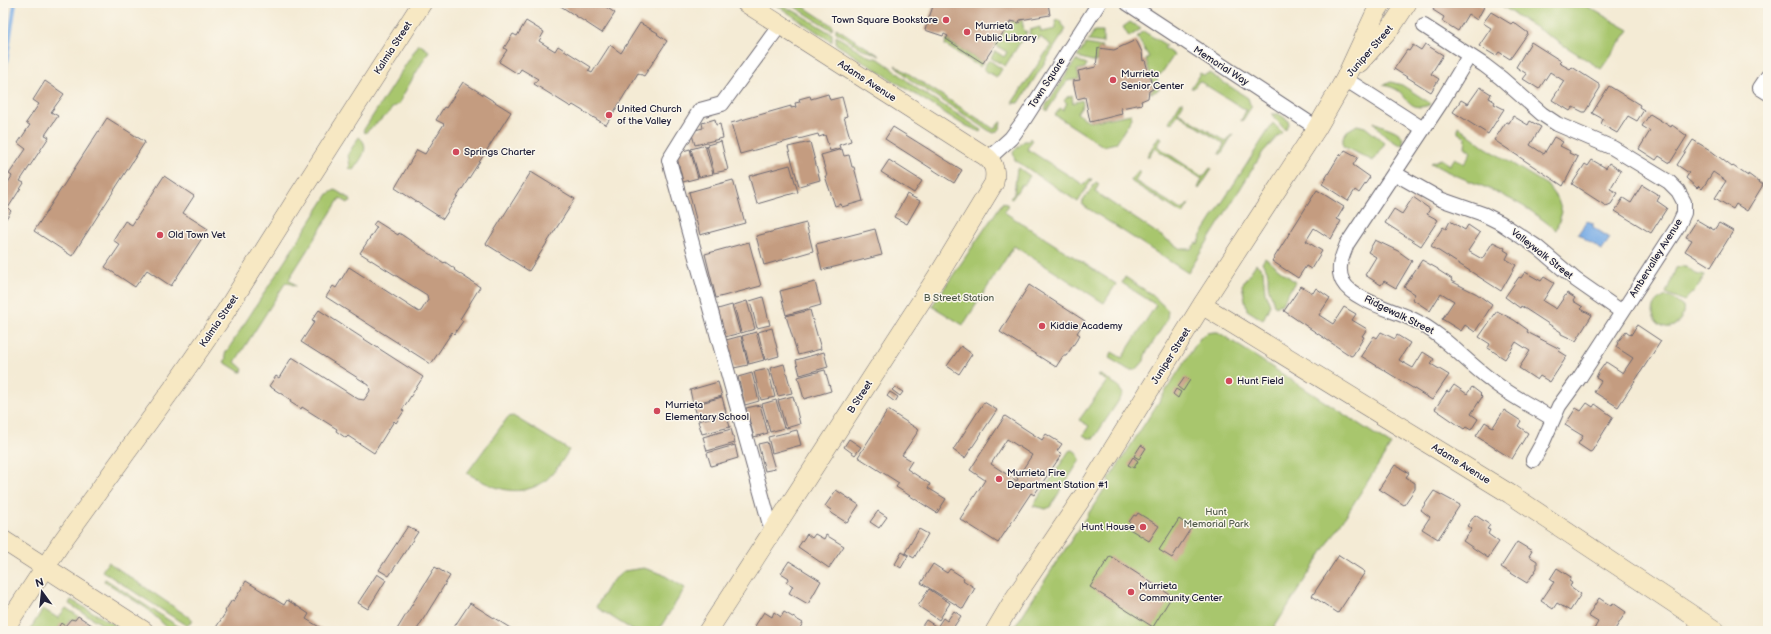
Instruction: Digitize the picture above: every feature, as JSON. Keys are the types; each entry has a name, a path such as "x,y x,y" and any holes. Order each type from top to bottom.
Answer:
{"street":[{"name":"Kalmia Street","path":"3,631 44,567 173,388 224,314 422,3"},
{"name":"Town Square","path":"989,158 1011,138 1022,123 1098,3"},
{"name":"Memorial Way","path":"1127,3 1316,128"},
{"name":"Juniper Street","path":"995,631 1014,599 1092,483 1202,305 1316,128 1345,80 1375,14 1382,3"},
{"name":"Juniper Street","path":"1345,80 1392,26 1407,3"},
{"name":"Adams Avenue","path":"751,4 780,25 989,158"},
{"path":"772,532 669,160 700,110 722,104 780,25"},
{"name":"Ambervalley Avenue","path":"1424,26 1501,78 1542,114 1557,124 1613,148 1669,182 1678,191 1684,202 1684,213 1678,226 1580,377 1559,406 1543,442 1532,460"},
{"name":"Ridgewalk Street","path":"1470,56 1347,244 1341,258 1339,271 1344,283 1355,293 1373,304 1394,311 1433,330 1492,382 1553,419"},
{"path":"1768,76 1760,88 1768,93"},
{"path":"1345,80 1423,129"},
{"name":"B Street","path":"708,631 942,270 994,183 996,170 989,158"},
{"name":"Valleywalk Street","path":"1394,173 1440,199 1483,214 1501,223 1537,248 1576,280 1622,312"},
{"name":"Adams Avenue","path":"1202,305 1510,494 1716,631"},
{"path":"3,540 144,631"}],"green space":[{"path":"783,3 798,3 833,26 832,30 795,7"},
{"path":"1497,3 1581,3 1629,30 1601,69"},
{"path":"779,5 796,12 832,34 832,42 778,6"},
{"path":"1020,20 1022,20 1024,31 1027,32 1005,66 991,58 995,51 1004,57 1007,52 995,45 1011,21 1019,23"},
{"path":"1059,20 1066,29 1019,103 1012,103 1051,45 1040,37 1038,40 1029,34 1030,30 1040,27 1041,32 1056,29 1055,21"},
{"path":"1130,22 1141,29 1129,37 1123,27"},
{"path":"836,28 880,56 861,48 836,32"},
{"path":"1094,31 1103,31 1103,43 1088,41"},
{"path":"1143,31 1166,45 1164,48 1174,55 1161,74 1156,75 1159,90 1152,93 1150,92 1154,89 1146,59 1149,57 1137,37"},
{"path":"836,36 868,56 879,59 916,88 982,130 981,132 962,124 836,44"},
{"path":"946,40 983,63 980,67 945,45"},
{"path":"419,44 429,51 399,104 392,108 390,112 365,133 363,131"},
{"path":"1086,44 1102,47 1102,49 1098,49 1096,62 1077,57"},
{"path":"989,60 1002,69 997,77 984,70 984,67"},
{"path":"1076,60 1087,64 1085,68 1077,70 1079,79 1067,81 1047,111 1045,109 1047,103"},
{"path":"895,65 994,129 1001,121 1000,129 994,133 988,130 909,79"},
{"path":"1200,73 1204,75 1209,73 1248,98 1252,106 1243,120 1241,121 1246,110 1199,81 1194,88 1191,88"},
{"path":"1391,82 1402,85 1430,103 1429,105 1424,107 1415,106 1400,92 1392,87 1383,85"},
{"path":"1072,95 1073,103 1082,100 1083,104 1077,113 1090,122 1131,114 1132,118 1116,143 1103,146 1055,115 1060,108 1063,110 1067,103 1064,101 1067,97"},
{"path":"1181,102 1183,102 1183,104 1178,112 1226,142 1233,134 1221,154 1219,154 1224,144 1178,114 1172,123 1169,122"},
{"path":"1273,113 1276,115 1277,113 1288,120 1289,123 1285,130 1272,115"},
{"path":"1374,122 1398,132 1403,140 1403,145 1395,143 1379,129"},
{"path":"1273,123 1282,132 1263,152 1188,273 1081,204 1096,182 1099,184 1095,192 1181,249 1191,249 1196,243 1198,244 1201,238 1200,237"},
{"path":"1357,125 1365,127 1385,143 1373,161 1343,146 1343,137 1347,131"},
{"path":"1458,126 1485,147 1547,185 1558,200 1562,212 1556,230 1534,213 1516,202 1431,163 1441,159 1450,165 1455,158 1464,164 1471,152 1465,147 1466,137 1458,133"},
{"path":"1159,136 1162,138 1157,146 1203,177 1210,168 1212,169 1199,189 1198,188 1202,179 1155,148 1149,156 1147,156"},
{"path":"359,137 365,145 365,149 364,154 353,170 349,168 348,154"},
{"path":"1030,138 1032,141 1027,149 1084,185 1089,179 1092,179 1078,202 1015,160 1013,152 1024,141 1029,141"},
{"path":"1019,168 1030,176 1024,185 1022,184 1012,199 1010,198 1014,194 1017,169"},
{"path":"1139,170 1140,172 1135,181 1182,210 1190,202 1183,214 1132,182 1131,180"},
{"path":"335,190 350,199 351,202 348,203 340,198 289,279 296,286 286,282 235,362 243,369 242,372 240,372 224,362 226,359 225,354 328,194"},
{"name":"B Street Station","path":"1003,202 1008,205 1004,212 1116,284 1104,303 1014,246 963,325 932,306"},
{"path":"1265,258 1295,282 1281,305 1279,304 1277,307 1274,305 1269,290 1267,270 1262,263"},
{"path":"1256,264 1263,270 1265,292 1270,305 1263,320 1247,310 1242,285"},
{"path":"1686,266 1696,274 1704,276 1698,287 1684,301 1666,293 1676,268"},
{"path":"1125,277 1151,294 1168,310 1167,320 1145,355 1144,361 1136,370 1129,370 1109,358 1112,352 1122,358 1156,305 1122,283"},
{"path":"1666,296 1671,297 1683,306 1681,318 1675,325 1669,327 1662,326 1657,322 1653,309 1657,302"},
{"name":"Hunt Memorial Park","path":"1218,332 1391,445 1272,631 1012,631 1200,338 1207,333"},
{"path":"1099,374 1117,385 1123,394 1094,438 1088,438 1083,435 1089,426 1079,420 1107,381 1097,375"},
{"path":"513,416 569,450 550,477 542,483 532,488 513,491 494,487 467,473 508,417"},
{"path":"1073,450 1077,453 1080,460 1050,507 1046,509 1033,506 1069,451"},
{"path":"108,562 193,620 187,626 102,571"},
{"path":"644,568 662,574 685,588 658,631 634,631 596,607 610,583 624,571"},
{"path":"105,579 184,631 171,631 146,608 104,581"},
{"path":"71,600 126,631 113,631 69,604"},
{"path":"66,608 78,616 75,620 70,619 65,626 61,624 56,631 29,631 43,609 58,618"}],"water":[{"path":"1587,221 1593,223 1593,227 1610,238 1602,250 1578,234"}],"building":[{"path":"556,3 600,3 615,13 602,33"},
{"name":"Murrieta Public Library","path":"934,3 1048,3 1050,15 1020,20 1019,23 1011,21 983,63 946,39 948,36 944,34 943,36 925,30"},
{"path":"1437,3 1480,3 1479,4 1484,7 1477,20 1468,14 1458,31 1442,21 1444,17 1433,10"},
{"path":"1491,12 1511,24 1513,22 1528,33 1510,59 1499,52 1496,56 1479,46 1491,28 1483,23"},
{"path":"526,21 544,32 539,41 555,51 558,46 591,67 588,71 592,73 610,45 621,53 640,23 658,33 657,34 667,41 644,76 638,73 606,125 573,105 571,107 534,84 538,79 521,69 518,74 499,62 507,50 504,48 513,34 517,36"},
{"name":"Murrieta Senior Center","path":"1136,40 1142,52 1143,61 1145,60 1153,89 1149,91 1148,98 1141,101 1142,104 1121,108 1122,114 1090,122 1085,97 1077,99 1073,81 1080,80 1078,71 1096,67 1098,48 1114,50"},
{"path":"1531,42 1561,61 1559,63 1570,69 1572,67 1600,85 1600,88 1585,112 1573,107 1570,111 1552,100 1564,81 1550,72 1539,89 1523,79 1527,74 1516,67"},
{"path":"1425,44 1443,55 1431,74 1439,79 1431,92 1394,69 1407,50 1409,51 1413,45 1421,50"},
{"path":"45,81 64,94 51,112 58,116 45,135 49,137 20,181 24,183 8,208 11,211 3,223 3,191 12,176 9,174 26,149 18,143 30,125 26,123 39,104 33,100"},
{"name":"Springs Charter","path":"463,82 511,112 443,219 395,188 417,150 425,154 444,124 436,120 444,107 446,108"},
{"path":"1609,86 1640,105 1639,107 1644,110 1637,121 1628,116 1617,133 1601,124 1603,119 1592,113"},
{"path":"1480,87 1491,94 1489,98 1495,102 1494,104 1504,109 1488,134 1453,112 1461,100 1468,104"},
{"path":"828,94 830,100 842,97 847,116 844,117 851,141 839,145 840,148 830,151 825,135 819,137 818,134 740,154 731,123 791,106 791,108 796,107 795,103 800,102 799,99 810,96 811,99"},
{"path":"1650,114 1671,127 1672,125 1687,136 1670,163 1659,156 1656,160 1639,149 1650,131 1642,126"},
{"path":"1513,116 1528,125 1530,121 1541,127 1530,145 1544,154 1554,137 1563,142 1560,146 1570,151 1569,153 1578,157 1563,186 1494,140 1506,122 1509,123"},
{"path":"107,118 145,142 72,256 34,231"},
{"path":"715,119 716,125 720,124 723,138 695,145 691,131 703,128 702,123"},
{"path":"893,127 962,170 954,183 885,139"},
{"path":"1693,140 1710,150 1732,167 1733,166 1748,176 1748,174 1763,185 1747,211 1736,204 1733,209 1715,198 1726,181 1713,172 1702,189 1699,186 1697,188 1686,178 1689,173 1677,165"},
{"path":"721,141 728,170 714,173 707,145"},
{"path":"810,142 820,180 799,186 788,147"},
{"path":"705,145 713,174 699,177 691,149"},
{"path":"690,149 698,178 683,182 676,153"},
{"path":"842,149 844,156 849,155 852,167 854,167 863,201 842,207 841,204 835,206 825,176 827,176 821,155"},
{"path":"1345,150 1358,157 1353,165 1370,177 1359,193 1355,190 1348,201 1322,184 1340,154 1341,156"},
{"path":"889,160 922,181 914,193 881,172"},
{"path":"1592,160 1606,168 1609,163 1621,171 1610,189 1618,193 1611,204 1606,206 1572,184 1585,164 1588,166"},
{"path":"790,165 798,192 757,204 749,176"},
{"path":"531,172 575,199 529,271 486,244"},
{"name":"Old Town Vet","path":"164,176 194,196 183,213 208,229 171,286 147,270 135,287 105,267 120,245 113,240 125,221 132,225"},
{"path":"733,180 745,223 700,235 689,192"},
{"path":"1642,185 1660,196 1657,201 1667,208 1651,233 1615,211 1623,198 1631,203"},
{"path":"1317,190 1344,207 1337,219 1341,221 1331,239 1314,228 1306,241 1322,251 1311,269 1306,266 1298,278 1272,261"},
{"path":"907,194 920,201 907,224 894,217"},
{"path":"1413,197 1430,209 1427,214 1438,220 1421,246 1385,223 1394,209 1402,214"},
{"path":"1697,220 1714,230 1719,223 1733,231 1711,267 1685,251 1692,240 1686,237"},
{"path":"376,221 398,235 399,233 444,263 445,262 455,269 454,270 480,287 460,319 463,321 454,334 452,332 431,364 326,297 333,286 336,288 349,267 419,312 421,311 428,300 427,295 360,253 377,227 373,225"},
{"path":"1450,221 1465,230 1468,225 1480,233 1468,251 1482,259 1493,242 1505,248 1504,250 1509,253 1506,259 1516,265 1501,291 1431,246 1443,227 1446,229"},
{"path":"806,223 813,251 764,265 756,236"},
{"path":"875,229 882,255 822,270 816,244"},
{"path":"1375,240 1398,251 1412,261 1396,288 1384,281 1381,285 1365,275 1376,257 1368,252"},
{"path":"749,242 761,286 716,298 705,254"},
{"path":"1422,260 1452,279 1451,281 1477,294 1492,305 1475,332 1465,325 1461,331 1442,319 1454,301 1441,293 1430,311 1412,299 1415,294 1404,287"},
{"path":"1525,272 1541,281 1544,277 1554,283 1543,301 1556,309 1567,293 1575,298 1573,301 1583,307 1581,309 1592,315 1576,341 1561,334 1561,332 1521,306 1520,308 1505,297 1519,277 1521,278"},
{"path":"815,282 821,305 786,315 780,291"},
{"name":"Kiddie Academy","path":"1029,285 1085,321 1077,333 1080,335 1066,356 1063,356 1056,367 1000,332"},
{"path":"1301,286 1313,293 1316,288 1330,298 1319,315 1333,324 1344,307 1356,314 1352,320 1367,329 1353,355 1351,356 1284,311"},
{"path":"763,297 770,325 757,328 750,301"},
{"path":"747,301 755,329 741,333 734,305"},
{"path":"732,305 740,333 725,337 718,309"},
{"path":"319,310 423,377 402,410 404,411 396,423 394,421 374,453 348,436 346,438 336,431 337,429 302,407 301,409 290,402 291,400 269,386 276,376 279,378 292,357 358,399 364,400 370,391 369,385 301,342 315,321 312,320"},
{"path":"810,310 821,349 798,355 786,316"},
{"path":"1497,311 1514,320 1528,330 1527,332 1560,349 1559,351 1567,356 1550,382 1540,376 1537,380 1519,368 1530,351 1516,342 1505,359 1488,348 1490,344 1479,337"},
{"path":"1637,325 1661,341 1618,407 1594,392 1601,381 1596,378 1606,362 1623,373 1633,358 1616,347 1617,343 1626,331 1631,335"},
{"path":"772,328 779,356 765,360 758,332"},
{"path":"756,332 764,360 749,364 742,336"},
{"path":"1381,332 1395,339 1397,335 1410,343 1399,360 1413,368 1423,352 1434,359 1431,364 1449,375 1432,400 1361,356 1374,336 1377,338"},
{"path":"741,336 748,365 734,368 726,340"},
{"path":"961,346 972,354 959,374 947,366"},
{"path":"824,352 828,367 800,375 796,360"},
{"path":"784,364 792,393 778,396 770,368"},
{"path":"768,369 775,397 761,400 754,372"},
{"path":"825,370 831,391 804,399 798,377"},
{"path":"752,373 759,401 745,405 738,377"},
{"path":"1185,377 1190,380 1183,391 1178,387"},
{"path":"718,382 722,396 693,404 690,390"},
{"path":"1454,385 1467,394 1472,387 1481,394 1480,395 1482,397 1471,414 1478,419 1471,430 1466,427 1464,429 1435,409 1447,391 1449,392"},
{"path":"895,387 903,392 900,396 892,390"},
{"path":"1176,389 1181,392 1178,398 1173,394"},
{"path":"890,392 898,397 895,402 887,396"},
{"path":"793,396 800,424 786,428 778,400"},
{"path":"722,397 726,412 698,419 694,405"},
{"path":"776,400 784,428 770,432 762,404"},
{"path":"984,402 997,410 965,458 953,450"},
{"path":"1587,403 1593,407 1595,404 1613,417 1590,452 1578,444 1583,436 1565,425 1576,408 1581,411"},
{"path":"760,405 768,433 754,437 746,408"},
{"path":"888,410 919,430 902,455 912,461 907,469 930,484 928,488 946,499 937,513 896,487 899,483 858,457"},
{"path":"1504,410 1521,421 1518,426 1528,433 1512,459 1476,436 1485,422 1493,427"},
{"path":"726,413 730,427 702,434 698,421"},
{"name":"Murrieta Fire Department Station #1","path":"1005,416 1042,440 1046,434 1062,444 1057,451 1062,454 1034,495 1031,493 998,543 960,519 985,480 970,470","holes":["1007,439 1032,455 1017,478 1017,481 991,464"]},
{"path":"731,429 735,443 707,451 703,437"},
{"path":"797,430 801,445 772,453 768,437"},
{"path":"849,439 861,447 855,455 844,447"},
{"path":"767,442 775,469 765,471 758,444"},
{"path":"735,445 738,458 711,466 707,453"},
{"path":"1141,445 1146,448 1139,459 1134,456"},
{"path":"1133,457 1138,461 1134,468 1128,465"},
{"path":"1395,465 1409,473 1406,477 1415,483 1415,489 1404,505 1379,489"},
{"path":"836,490 859,505 847,523 830,512 831,510 825,506"},
{"path":"1434,491 1460,505 1438,539 1422,529 1430,517 1421,510"},
{"path":"878,511 887,517 879,528 870,522"},
{"name":"Hunt House","path":"1138,513 1159,526 1149,541 1128,528 1131,524 1129,522 1134,515 1136,516"},
{"path":"1475,515 1490,525 1487,529 1490,530 1488,534 1499,542 1488,558 1463,541 1472,529 1467,526"},
{"path":"1179,519 1191,528 1172,558 1159,550"},
{"path":"408,526 418,532 389,576 379,570"},
{"path":"919,529 928,534 914,558 905,553"},
{"path":"807,534 812,538 815,534 824,539 826,535 844,546 829,568 798,547"},
{"path":"1517,542 1532,551 1529,556 1537,561 1537,568 1527,583 1501,567"},
{"path":"902,552 908,556 901,568 895,564"},
{"path":"1339,555 1365,572 1338,613 1312,596"},
{"name":"Murrieta Community Center","path":"1110,556 1172,596 1153,627 1090,587"},
{"path":"789,561 821,581 808,604 789,593 793,586 786,582 789,578 781,573"},
{"path":"933,564 947,573 950,569 964,578 963,580 975,588 963,609 921,583"},
{"path":"435,567 450,576 416,631 396,631"},
{"path":"1557,568 1571,577 1569,581 1572,583 1570,586 1581,594 1570,611 1557,603 1553,609 1541,601 1554,582 1550,579"},
{"path":"377,574 386,580 368,609 358,603"},
{"path":"246,581 284,605 287,600 297,606 309,614 306,619 326,631 218,631 215,629 226,612 225,611 232,600 234,601"},
{"path":"929,589 950,603 939,620 918,606"},
{"path":"1599,598 1611,606 1613,603 1626,612 1614,631 1593,631 1598,622 1588,616"},
{"path":"470,603 515,631 461,631 454,627"},
{"path":"954,611 961,616 951,631 946,629 945,631 930,631 922,626 926,620 937,627 943,618 947,621"},
{"path":"764,612 772,617 774,612 781,617 784,612 803,623 798,631 763,631 755,626"},
{"path":"78,616 101,631 56,631 61,623 65,626 71,619 75,620"}],"waterway":[{"path":"3,83 15,3"}],"place":[{"name":"Town Square Bookstore","path":"946,20"},
{"name":"Murrieta Public Library","path":"967,32"},
{"name":"Murrieta Senior Center","path":"1113,80"},
{"name":"United Church of the Valley","path":"609,115"},
{"name":"Springs Charter","path":"456,152"},
{"name":"Old Town Vet","path":"160,235"},
{"name":"Kiddie Academy","path":"1042,326"},
{"name":"Hunt Field","path":"1229,381"},
{"name":"Murrieta Elementary School","path":"657,411"},
{"name":"Murrieta Fire Department Station #1","path":"999,479"},
{"name":"Hunt House","path":"1143,527"},
{"name":"Murrieta Community Center","path":"1131,592"}]}
